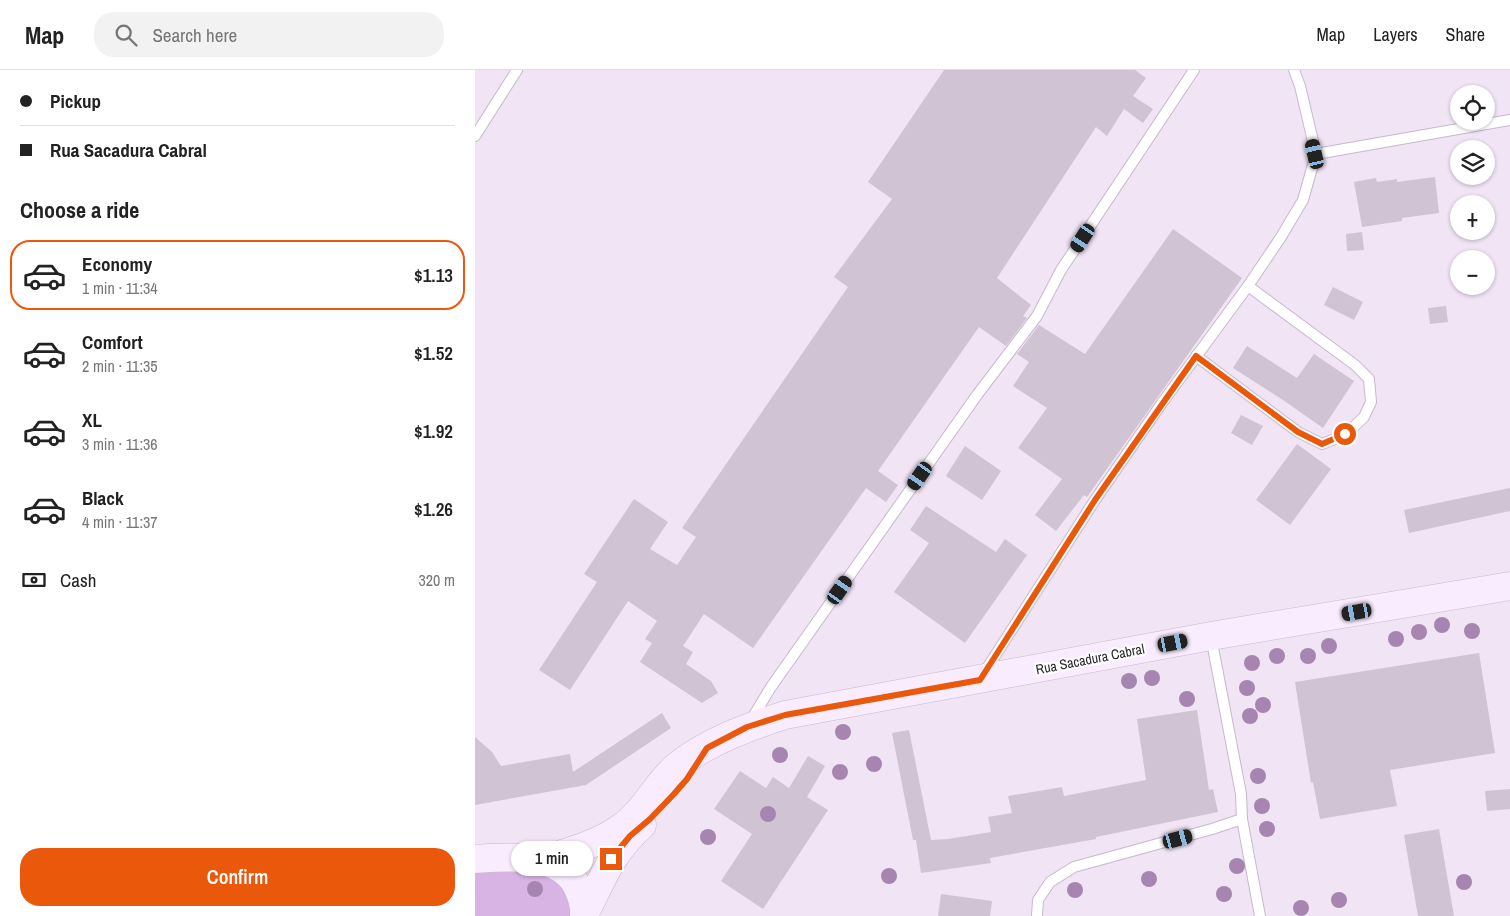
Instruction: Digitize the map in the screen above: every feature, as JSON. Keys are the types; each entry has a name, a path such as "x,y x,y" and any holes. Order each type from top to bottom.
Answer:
{"main road":[{"name":"Rua Sacadura Cabral","path":"542,860 598,841 621,828 643,806 676,767 747,727 785,715 1211,636 1510,586"},
{"name":"Rua Sacadura Cabral","path":"584,915 611,859 621,846 687,779 707,748"},
{"path":"475,859 503,857 542,860 559,867 573,879 582,896 584,915"}],"lane":[{"path":"475,136 517,70"},
{"path":"747,727 771,687 977,395 1037,316 1061,270 1194,70"},
{"path":"980,680 1095,500 1196,356 1248,286 1303,200 1315,154 1300,86 1294,70"},
{"path":"1315,154 1510,120"},
{"path":"1196,356 1298,432 1322,444 1345,434 1364,418 1371,402 1369,379 1355,365 1248,286"},
{"path":"1211,636 1241,794 1242,819 1260,916"},
{"path":"1037,916 1038,900 1050,882 1074,867 1213,829 1242,819"}],"shaded area":[{"path":"517,869 545,873 556,880 569,897 572,916 475,916 475,873"}],"building":[{"path":"944,70 1135,70 1146,78 1133,96 1153,109 1143,123 1124,109 1107,136 1096,127 997,278 1031,305 1023,316 1027,318 1006,346 979,327 878,471 898,485 886,502 866,488 753,648 704,614 683,646 693,652 686,664 711,681 718,693 702,703 640,662 652,643 645,639 657,621 628,601 570,690 539,670 597,582 584,574 634,499 668,522 650,549 677,565 696,537 682,528 848,287 834,277 892,199 868,182"},
{"path":"1435,177 1439,213 1402,218 1402,221 1362,227 1354,182 1376,178 1377,182 1397,179 1397,182"},
{"path":"1173,229 1242,278 1087,497 1084,495 1056,531 1035,515 1062,479 1018,448 1047,408 1013,386 1029,362 1017,354 1039,325 1085,354"},
{"path":"1362,232 1364,250 1347,251 1346,234"},
{"path":"1333,287 1363,302 1354,320 1324,305"},
{"path":"1446,306 1448,322 1430,324 1428,308"},
{"path":"1247,346 1297,378 1314,354 1354,381 1323,428 1233,368"},
{"path":"1241,415 1263,426 1252,445 1231,433"},
{"path":"1297,444 1331,469 1290,525 1256,500"},
{"path":"965,446 1001,471 982,500 946,476"},
{"path":"1510,488 1510,511 1409,533 1404,510"},
{"path":"926,506 996,552 1005,539 1027,555 965,643 894,592 929,543 910,530"},
{"path":"1479,653 1495,753 1390,770 1397,806 1320,819 1313,782 1311,783 1295,682"},
{"path":"1197,710 1209,790 1213,789 1218,812 1096,837 1096,839 990,858 991,863 921,873 916,840 913,840 892,733 909,730 931,840 948,839 991,832 988,817 1012,813 1008,796 1062,787 1064,796 1146,780 1137,719"},
{"path":"662,713 671,728 586,785 475,805 475,737 492,752 501,766 570,754 573,772"},
{"path":"808,756 825,766 807,797 828,810 763,909 721,881 752,834 714,809 740,771 766,788 773,777 789,788"},
{"path":"1510,789 1510,809 1487,811 1485,791"},
{"path":"1439,829 1454,916 1418,916 1404,835"},
{"path":"941,894 992,901 990,916 938,916"}],"route":[{"path":"611,859 630,836 650,819 687,779 707,748 747,727 785,715 980,680 1095,500 1196,356 1298,432 1322,444 1345,434"}]}
